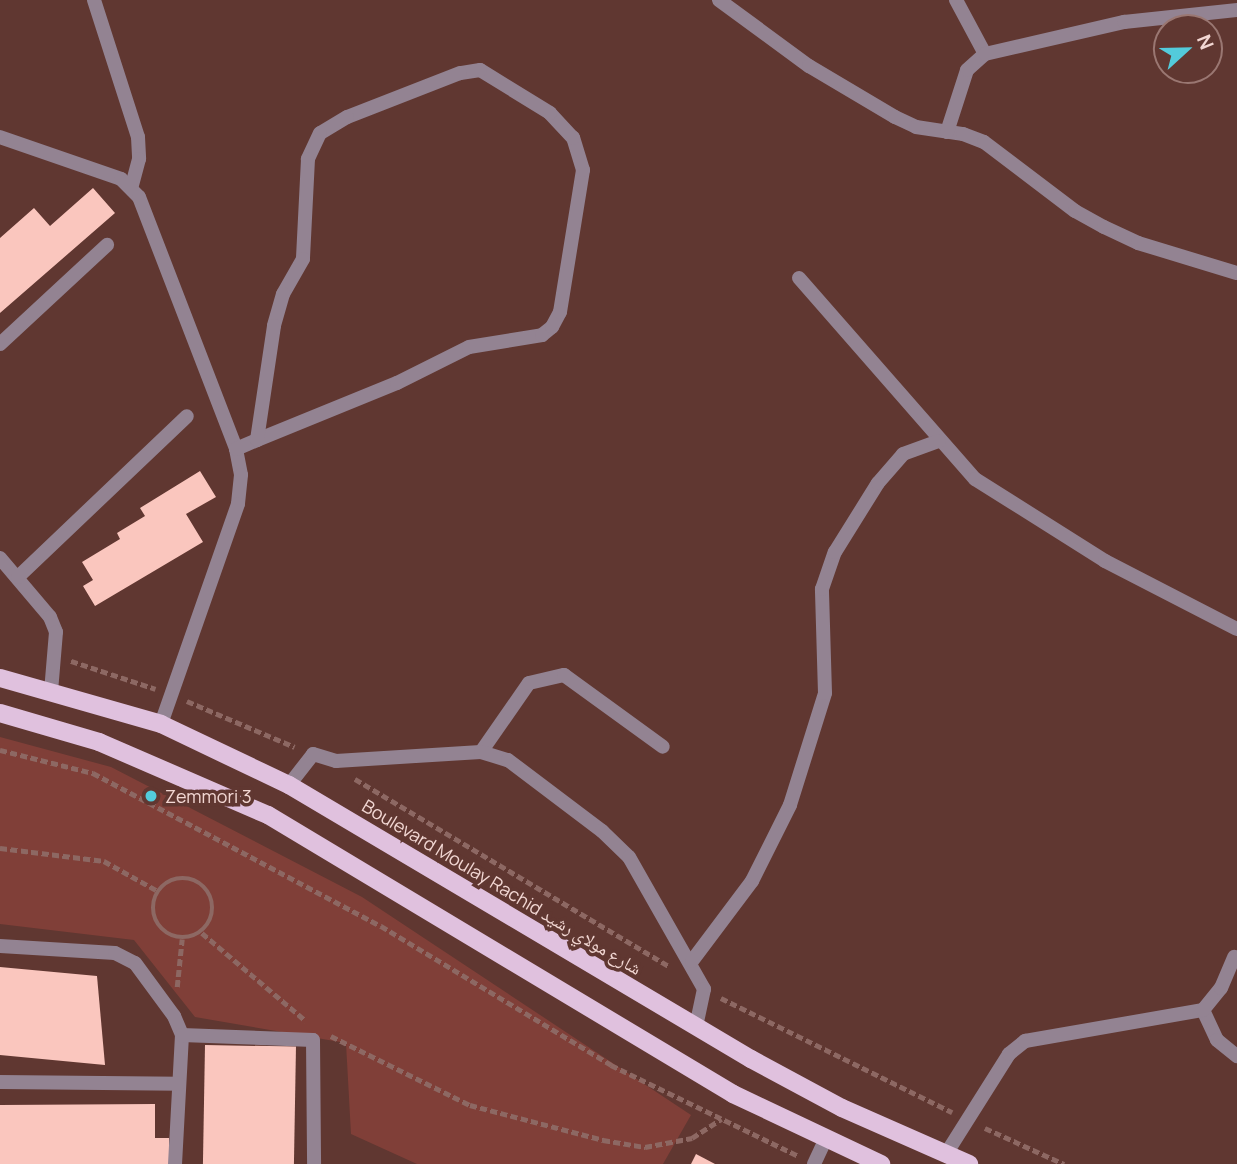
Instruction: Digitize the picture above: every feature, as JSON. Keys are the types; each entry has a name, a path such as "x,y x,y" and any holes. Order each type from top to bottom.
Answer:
{"main road":[{"name":"Boulevard Moulay Rachid شارع مولاي رشيد","path":"0,678 161,724 289,785 696,1027 842,1108 969,1164"},
{"path":"0,713 99,742 268,815 733,1094 881,1164"}],"street":[{"path":"94,0 138,137 139,159 131,188"},
{"path":"719,0 809,66 895,117 984,142 1075,211 1127,238 1237,273"},
{"path":"956,0 985,54"},
{"path":"1209,0 1230,11"},
{"path":"947,132 967,70 985,54 1124,22 1230,11"},
{"path":"236,449 405,379 468,347 542,335 551,327 560,312 583,170 573,138 550,113 480,70 423,88 320,133 308,159 303,258 284,294 274,326 257,440"},
{"path":"0,137 101,170 131,188 145,210 236,449 241,475 238,504 161,724"},
{"path":"0,344 107,245"},
{"path":"799,278 975,480 1004,501 1105,561 1237,629"},
{"path":"18,577 187,416"},
{"path":"692,961 752,881 790,806 825,693 822,589 835,552 878,483 903,454 939,441"},
{"path":"0,558 50,617 56,632 51,691"},
{"path":"481,752 529,682 564,675 663,747"},
{"path":"289,785 313,754 336,761 481,752 508,760 618,844 692,961 704,989 696,1027"},
{"path":"0,946 128,957 174,1016 182,1035 175,1164"},
{"path":"946,1154 1009,1054 1025,1041 1203,1010 1221,988 1234,957"},
{"path":"1203,1010 1217,1040 1237,1056"},
{"path":"182,1035 312,1033 314,1164"},
{"path":"0,1082 179,1084"},
{"path":"814,1164 826,1138"}],"path":[{"path":"55,656 171,694 313,754"},
{"path":"0,750 93,773 381,926 611,1065 814,1164"},
{"path":"348,776 704,989 966,1119 1064,1164"},
{"path":"0,848 104,861 158,891"},
{"path":"175,879 196,880 211,895 213,915 202,933 182,939 162,931 153,912 158,891 175,879"},
{"path":"202,933 312,1033 470,1105 603,1140 645,1147 692,1138 721,1119"},
{"path":"174,1016 182,939"}],"shaded area":[{"path":"0,737 111,767 362,897 691,1115 663,1164 417,1164 351,1134 346,1043 195,1017 134,940 0,924"}],"building":[{"path":"93,188 115,213 0,313 0,238 34,208 50,226"},
{"path":"200,471 216,497 186,514 203,542 95,606 83,586 93,580 82,562 120,539 117,533 145,516 140,508"},
{"path":"0,967 97,976 105,1065 0,1055"},
{"path":"205,1045 296,1047 294,1164 203,1164"},
{"path":"155,1104 155,1138 169,1138 169,1164 0,1164 0,1105"},
{"path":"696,1154 715,1164 691,1164"}],"place":[{"name":"Zemmori 3","path":"151,796"}]}
